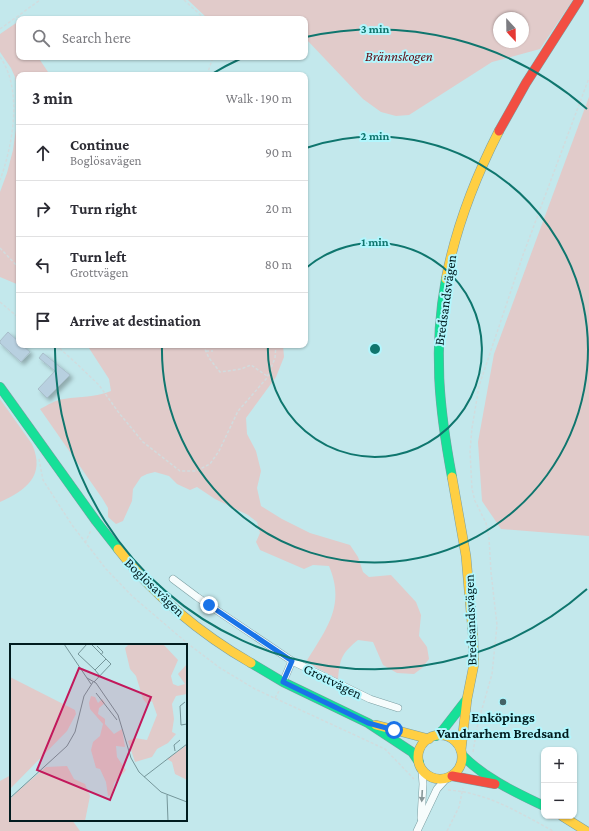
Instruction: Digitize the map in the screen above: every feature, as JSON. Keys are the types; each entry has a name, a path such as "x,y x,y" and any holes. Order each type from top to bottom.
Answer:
{"street":[{"name":"Bredsandsvägen","path":"462,753 467,699 474,664 473,614 468,568 441,407 438,375 438,336 443,295 453,249 480,169 499,131 526,84 579,0"},
{"name":"Boglösavägen","path":"0,387 96,521 123,556 149,584 180,613 233,653 283,682 368,723 412,752 420,766"},
{"name":"Grottvägen","path":"173,579 197,597 292,661 370,699 398,708"},
{"path":"283,682 292,661"},
{"path":"421,822 423,784 418,755 420,748 424,742 443,730 467,699"},
{"name":"Boglösavägen","path":"368,723 432,737"},
{"path":"432,737 448,737 453,739 457,742 462,753 472,766 501,786 541,805"},
{"path":"417,831 437,789 460,767 462,763 462,753"},
{"path":"420,766 427,776 433,779 466,778 501,786"},
{"path":"567,819 586,831"}],"path":[{"path":"18,16 40,0"},
{"path":"184,0 201,16"},
{"path":"0,29 16,17"},
{"path":"0,57 9,75 13,88 14,110 8,152 0,180"},
{"path":"209,72 212,60"},
{"path":"472,766 476,734 492,674 497,625 489,538 486,523 475,501 472,489 470,451 475,406 479,386 523,255 589,78"},
{"path":"0,248 16,265"},
{"path":"0,302 16,315"},
{"path":"59,348 99,385 119,413 143,442 180,471 196,470 210,464 219,451 238,411 268,376 275,358 276,348"},
{"path":"204,348 220,372 241,369 251,365 268,376"},
{"path":"206,351 213,351"},
{"path":"38,457 43,480 85,543 96,521"},
{"path":"447,831 459,806 466,778"},
{"path":"462,791 506,806 553,831"}],"green space":[{"name":"Brännskogen","path":"188,0 573,0 540,49 492,62 409,115 396,116 381,112 363,99 308,41 308,16 205,16"},
{"path":"16,23 16,60 40,60 48,72 16,72 16,82 11,68 0,52 0,34"},
{"path":"589,97 589,536 501,529 482,501 478,442 494,354"},
{"path":"16,129 16,284 0,277 0,192 13,150"},
{"path":"89,348 283,348 284,357 276,377 246,418 247,434 256,451 261,471 257,488 261,506 282,519 310,533 350,545 358,557 363,572 369,577 391,575 416,602 421,615 419,636 427,647 429,659 422,668 414,674 397,673 383,665 373,642 358,640 343,656 338,679 306,662 327,628 334,605 334,580 329,566 313,565 304,569 260,550 256,542 260,533 257,522 248,515 215,499 197,487 190,490 177,484 169,476 155,472 147,474 141,477 133,489 132,501 123,521 116,524 108,517 108,508 102,498 40,409 61,400 93,396 111,391 109,379"},
{"path":"0,399 32,444 36,455 37,465 35,473 25,487 0,502"},
{"path":"10,776 10,821 73,821 80,831 0,831 0,781"}],"building":[{"path":"8,332 16,339 16,348 25,348 30,352 21,362 0,343"},
{"path":"43,353 70,375 47,398 38,389 55,371 39,358"}],"traffic: fast":[{"path":"446,279 440,330 439,378 447,452 452,477"},
{"path":"0,387 96,521 118,549"},
{"path":"251,663 283,682 368,723 412,752 419,762"},
{"path":"436,736 443,730 467,699"},
{"path":"463,756 481,772 541,804"}],"traffic: slow":[{"path":"446,279 455,241 467,203 499,131"},
{"path":"452,477 466,556 474,664 467,699 461,750"},
{"path":"118,549 146,582 179,612 214,640 251,663"},
{"path":"376,725 429,739"},
{"path":"436,735 444,735 456,741 462,753 462,757 462,761 456,773 444,779 436,779 424,773 418,761 418,753 424,741 436,735"},
{"path":"567,819 586,831"}],"traffic: jam":[{"path":"499,131 526,83 579,0"},
{"path":"452,776 495,784"}],"place":[{"name":"Enköpings Vandrarhem Bredsand","path":"503,702"}],"route":[{"path":"209,605 292,661 283,682 368,723 394,730"}]}
